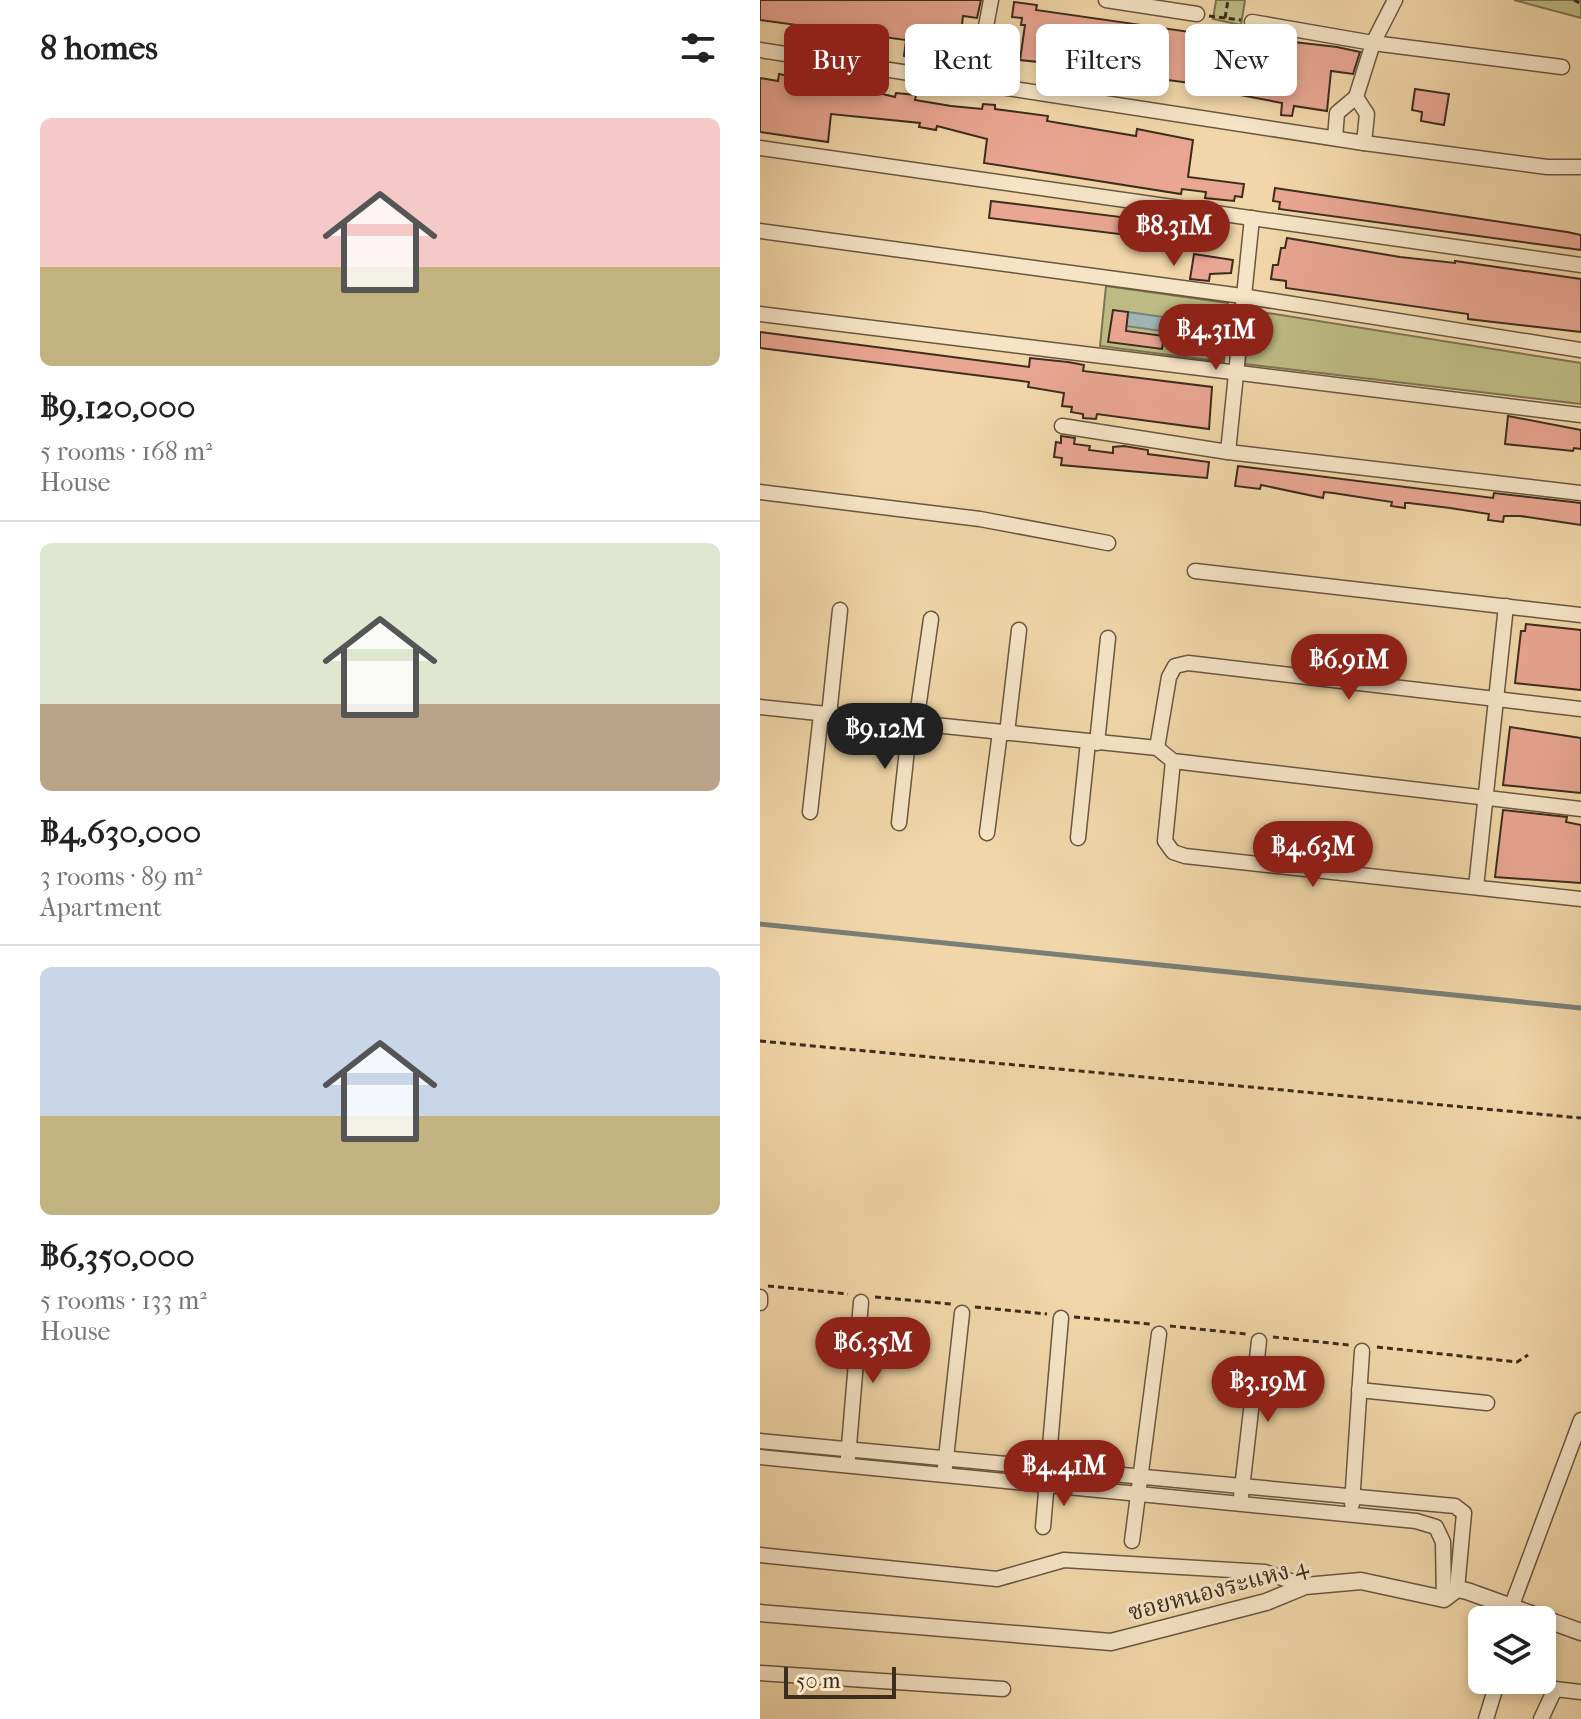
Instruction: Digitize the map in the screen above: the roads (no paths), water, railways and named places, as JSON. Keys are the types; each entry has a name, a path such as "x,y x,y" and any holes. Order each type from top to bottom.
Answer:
{"street":[{"path":"986,24 991,0"},
{"path":"1106,0 1197,14"},
{"path":"1335,138 1337,113 1356,97 1373,43 1395,0"},
{"path":"1252,22 1373,43 1562,67"},
{"path":"760,50 905,73"},
{"path":"1020,91 1364,143 1547,167 1581,167"},
{"path":"1356,97 1367,114 1364,143"},
{"path":"760,148 1581,265"},
{"path":"1228,452 1252,218"},
{"path":"760,231 1242,296 1581,350"},
{"path":"760,314 1581,415"},
{"path":"1062,426 1228,452 1581,493"},
{"path":"760,492 980,519 1108,543"},
{"path":"1195,571 1581,615"},
{"path":"1476,887 1488,799 1506,606"},
{"path":"810,812 840,610"},
{"path":"899,823 931,619"},
{"path":"987,833 1019,630"},
{"path":"1078,838 1108,638"},
{"path":"1157,748 1169,677 1175,666 1188,663 1581,709"},
{"path":"760,707 1157,748 1173,761 1581,809"},
{"path":"1173,761 1165,841 1173,852 1185,856 1581,899"},
{"path":"848,1466 862,1298"},
{"path":"943,1475 962,1313"},
{"path":"1043,1527 1061,1318"},
{"path":"1132,1541 1161,1328"},
{"path":"1241,1505 1240,1487 1257,1337"},
{"path":"1352,1512 1359,1390 1365,1348"},
{"path":"1359,1390 1487,1403"},
{"path":"1518,1606 1581,1420"},
{"path":"760,1441 1455,1506 1464,1513 1450,1594"},
{"path":"760,1457 1241,1505 1352,1512 1416,1521 1436,1527 1443,1542 1450,1594"},
{"path":"760,1555 997,1579 1064,1560 1265,1572 1305,1586"},
{"name":"ซอยหนองระแหง 4","path":"760,1613 1111,1642 1266,1602 1305,1586 1361,1581 1450,1594 1497,1606"},
{"name":"ซอยหนองระแหง 4","path":"1556,1624 1581,1632"},
{"path":"760,1673 1003,1689"},
{"path":"1541,1719 1555,1689 1581,1692"},
{"path":"1486,1719 1494,1694"}],"water":[{"path":"1128,312 1185,320 1183,334 1126,326"}],"waterway":[{"path":"760,924 1581,1008"}]}
